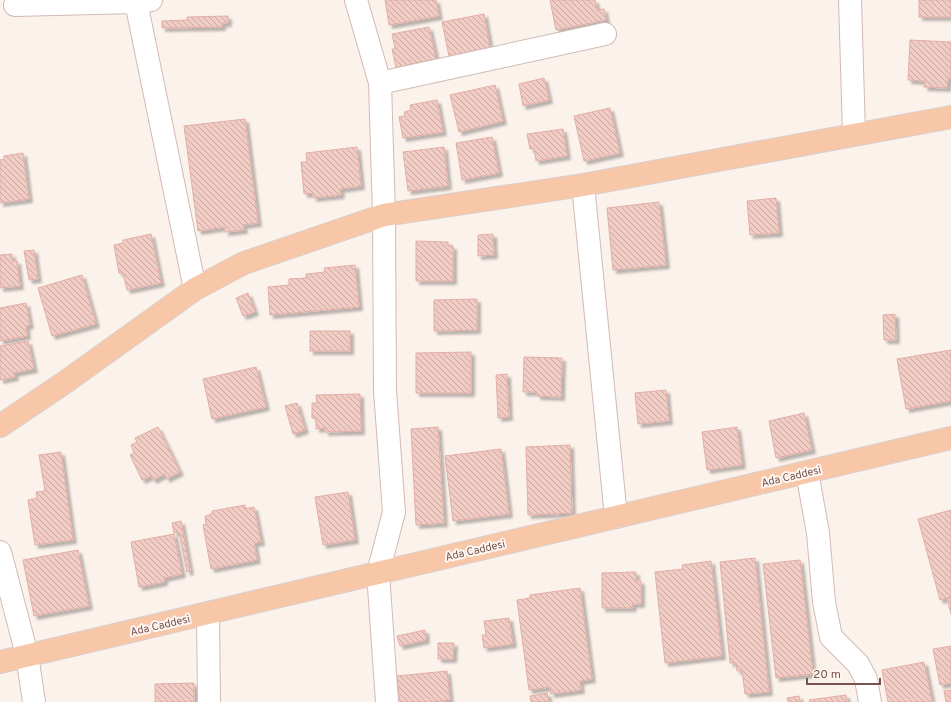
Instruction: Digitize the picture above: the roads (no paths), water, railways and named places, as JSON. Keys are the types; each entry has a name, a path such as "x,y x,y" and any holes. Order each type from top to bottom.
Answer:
{"main road":[{"path":"0,426 64,383 195,289 244,263 384,215 583,185 951,117"},
{"name":"Ada Caddesi","path":"0,662 951,438"}],"street":[{"path":"356,0 380,83 384,215 385,391 394,512 378,573 387,702"},
{"path":"850,0 854,134"},
{"path":"10,6 144,1 195,289"},
{"path":"380,83 605,34"},
{"path":"583,185 616,517"},
{"path":"807,472 818,533 824,602 831,637 858,664 866,679 870,702"},
{"path":"0,552 27,656 34,702"},
{"path":"208,613 209,702"}]}
